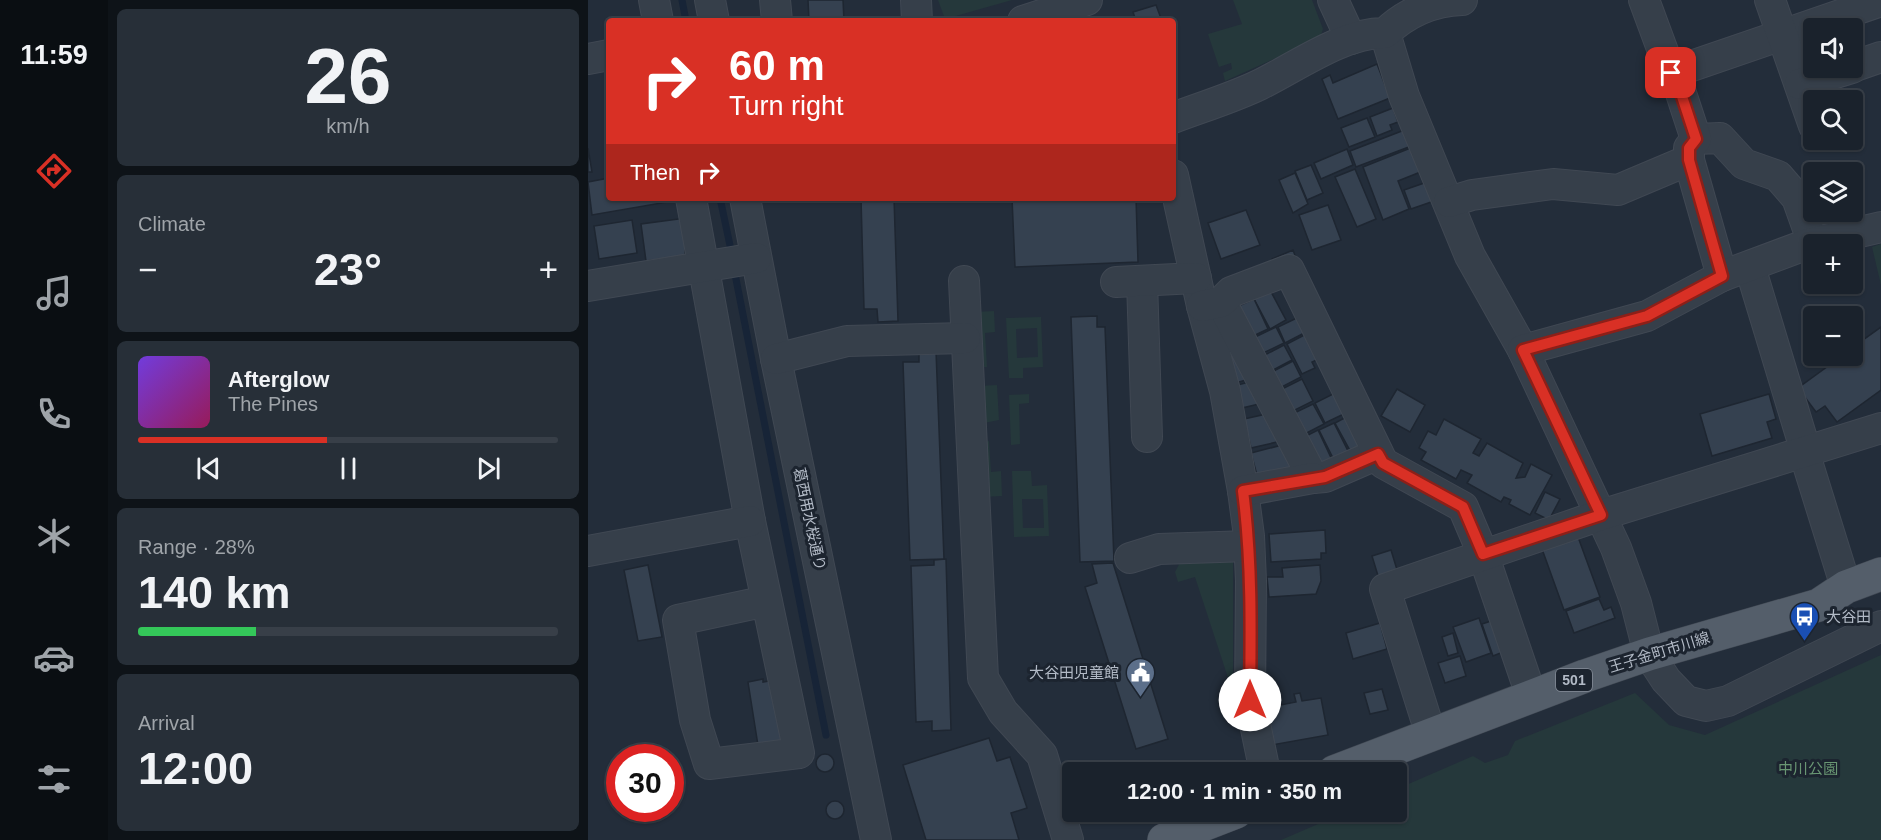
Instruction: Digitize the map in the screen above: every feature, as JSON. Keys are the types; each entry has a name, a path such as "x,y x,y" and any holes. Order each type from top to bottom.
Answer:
{"main road":[{"name":"王子金町市川線","path":"1360,762 1531,695 1649,654 1819,605 1846,587 1881,574"},
{"name":"王子金町市川線","path":"1819,605 1852,606 1881,595"},
{"path":"1164,840 1210,822"}],"street":[{"path":"654,0 657,18"},
{"path":"710,0 713,18"},
{"path":"775,0 777,18"},
{"path":"916,0 916,18"},
{"path":"1032,18 1087,0"},
{"path":"1333,0 1351,39"},
{"path":"1176,117 1260,85 1351,39 1369,33 1385,33 1398,21 1423,7 1462,0"},
{"path":"1644,0 1672,72 1722,276"},
{"path":"1770,0 1803,93"},
{"path":"1672,72 1881,1"},
{"path":"1385,33 1404,96 1470,256 1523,350 1601,515 1636,603 1649,654 1679,694 1692,704 1706,706 1728,701 1881,626"},
{"path":"588,59 606,56"},
{"path":"1863,63 1881,57"},
{"path":"1800,84 1818,78"},
{"path":"1449,202 1472,195 1553,184 1610,190 1651,177 1692,150 1720,138 1744,164 1778,176 1797,198 1810,234"},
{"path":"1176,186 1206,295 1243,491 1249,546 1250,700 1263,762"},
{"path":"692,201 706,265 750,521 767,601 799,753 709,764 695,720 678,620 767,601"},
{"name":"葛西用水桜通り","path":"746,201 749,259 776,359 876,840"},
{"path":"1849,234 1881,226"},
{"path":"1523,350 1647,316 1722,276 1803,247"},
{"path":"588,286 749,259"},
{"path":"1750,267 1846,587"},
{"path":"1147,437 1129,281 1206,295 1231,292 1289,270 1383,463 1463,507 1483,554 1531,695"},
{"path":"963,281 983,678 1003,712 1042,755 1068,840"},
{"path":"1206,295 1313,478"},
{"path":"776,359 847,341 965,338"},
{"path":"1431,735 1385,589 1601,515 1881,428"},
{"path":"1243,491 1325,477 1378,454"},
{"path":"588,551 750,521"},
{"path":"1130,558 1160,549 1249,546"}],"green space":[{"path":"938,0 1012,0 949,18 945,18"},
{"path":"1233,0 1312,0 1323,29 1320,38 1225,81 1223,73 1232,69 1231,63 1219,67 1208,34 1242,24"},
{"path":"1881,244 1881,285 1872,247"},
{"path":"994,311 995,332 985,333 987,367 976,367 974,312"},
{"path":"1041,317 1043,367 1023,368 1023,378 1009,378 1006,318","holes":["1037,328 1038,357 1017,358 1016,329"]},
{"path":"997,385 999,420 979,424 977,386"},
{"path":"1029,394 1029,403 1019,404 1020,444 1011,445 1009,395"},
{"path":"989,441 991,472 1001,471 1002,496 981,497 980,442"},
{"path":"1012,471 1031,471 1032,486 1047,485 1049,536 1014,537","holes":["1022,499 1043,499 1044,528 1023,528"]},
{"path":"1182,559 1233,561 1233,693 1195,577 1178,582 1175,572"},
{"name":"中川公園","path":"1881,655 1881,840 1281,840 1323,822 1407,822 1407,785 1473,756 1485,763 1508,755 1515,741 1635,693 1669,725 1705,735"}],"building":[{"path":"808,0 843,0 844,18 809,18"},
{"path":"1156,5 1161,18 1135,18 1133,12"},
{"path":"1377,64 1390,98 1338,119 1322,79 1330,75 1333,83"},
{"path":"1393,108 1398,122 1390,125 1392,130 1377,136 1370,117"},
{"path":"1367,118 1375,137 1349,147 1341,128"},
{"path":"1407,129 1414,145 1356,167 1350,151"},
{"path":"1413,147 1423,171 1398,181 1409,209 1383,220 1363,167"},
{"path":"588,148 592,172 588,172"},
{"path":"1347,149 1353,165 1321,179 1314,163"},
{"path":"1311,165 1323,193 1307,200 1295,171"},
{"path":"1355,169 1376,219 1357,227 1335,177"},
{"path":"1295,173 1308,204 1293,213 1279,180"},
{"path":"606,179 606,201 673,201 592,215 588,182"},
{"path":"1430,181 1437,200 1411,209 1404,190"},
{"path":"861,201 894,201 898,321 878,322 877,309 864,309"},
{"path":"1012,201 1136,201 1138,262 1015,267"},
{"path":"1328,205 1341,240 1312,250 1299,215"},
{"path":"1246,210 1260,245 1221,259 1208,223"},
{"path":"686,218 685,256 646,261 641,224"},
{"path":"632,220 637,253 599,259 594,226"},
{"path":"1293,250 1296,258 1275,267 1272,259"},
{"path":"1269,288 1286,320 1270,329 1253,297"},
{"path":"1254,299 1268,329 1251,337 1236,307"},
{"path":"1303,315 1310,330 1285,343 1278,327"},
{"path":"1097,316 1097,327 1105,327 1114,561 1080,562 1071,317"},
{"path":"1276,327 1284,343 1259,355 1251,339"},
{"path":"1881,327 1881,390 1837,422 1825,406 1816,412 1798,388 1828,366 1863,366 1863,340"},
{"path":"1310,332 1323,357 1312,362 1315,368 1302,374 1287,344"},
{"path":"1226,345 1249,379 1236,383"},
{"path":"1284,345 1292,360 1269,372 1261,357"},
{"path":"936,351 944,559 910,560 903,362 919,362 919,352"},
{"path":"1293,361 1301,377 1276,390 1268,374"},
{"path":"1302,379 1313,401 1289,413 1278,391"},
{"path":"1254,381 1259,404 1242,408 1237,385"},
{"path":"1397,389 1425,405 1410,432 1381,416"},
{"path":"1335,393 1346,413 1325,423 1315,403"},
{"path":"1769,394 1776,419 1767,422 1772,438 1712,456 1700,414"},
{"path":"1313,404 1324,424 1301,436 1290,415"},
{"path":"1271,413 1277,442 1251,448 1244,419"},
{"path":"1350,415 1366,447 1352,454 1335,423"},
{"path":"1444,419 1481,439 1473,453 1479,456 1487,443 1523,463 1516,478 1525,477 1531,464 1552,475 1530,515 1509,504 1511,500 1504,497 1501,502 1467,483 1472,475 1461,470 1456,479 1421,460 1426,452 1419,448 1428,431 1436,435"},
{"path":"1334,423 1349,453 1334,460 1319,430"},
{"path":"1318,430 1333,462 1317,467 1302,438"},
{"path":"1286,444 1292,467 1258,479 1251,453"},
{"path":"1545,492 1560,499 1549,520 1535,513"},
{"path":"1325,530 1326,553 1321,553 1321,559 1271,562 1269,534"},
{"path":"1578,537 1600,597 1564,610 1542,549"},
{"path":"1391,550 1398,573 1379,579 1372,556"},
{"path":"946,559 951,730 932,731 932,721 916,722 911,566 934,565 934,560"},
{"path":"1113,563 1168,739 1136,749 1085,587 1097,583 1092,564"},
{"path":"648,565 662,637 638,641 624,570"},
{"path":"1320,565 1321,581 1316,594 1269,597 1267,577 1283,577 1282,568"},
{"path":"1599,599 1604,610 1611,607 1615,618 1574,633 1566,611"},
{"path":"1479,618 1491,653 1466,662 1453,627"},
{"path":"1497,619 1508,650 1493,656 1482,624"},
{"path":"1380,623 1387,649 1353,659 1346,633"},
{"path":"1453,633 1458,653 1448,656 1442,637"},
{"path":"1460,656 1466,676 1445,683 1438,663"},
{"path":"763,679 763,682 780,679 791,753 760,758 748,682"},
{"path":"1382,689 1388,710 1370,714 1364,693"},
{"path":"1300,693 1302,701 1321,698 1328,735 1272,745 1267,712 1276,710 1275,706 1296,702 1294,694"},
{"path":"989,738 997,761 1010,757 1027,808 1011,813 1019,840 926,840 903,765"},
{"path":"825,754 831,757 834,763 831,769 825,772 819,769 816,763 819,757"},
{"path":"835,801 841,804 844,810 841,816 835,819 829,816 826,810 829,804"}],"waterway":[{"path":"682,0 685,18"},
{"path":"721,201 732,255"},
{"path":"734,269 826,735"}],"place":[{"name":"大谷田","path":"1805,642"},
{"name":"大谷田児童館","path":"1140,698"}],"route":[{"path":"1250,700 1251,581 1249,536 1243,491 1325,477 1378,454 1383,463 1463,507 1483,554 1601,515 1523,350 1647,316 1667,307 1680,296 1722,276 1689,160 1689,148 1696,139 1674,72 1671,73"}]}
